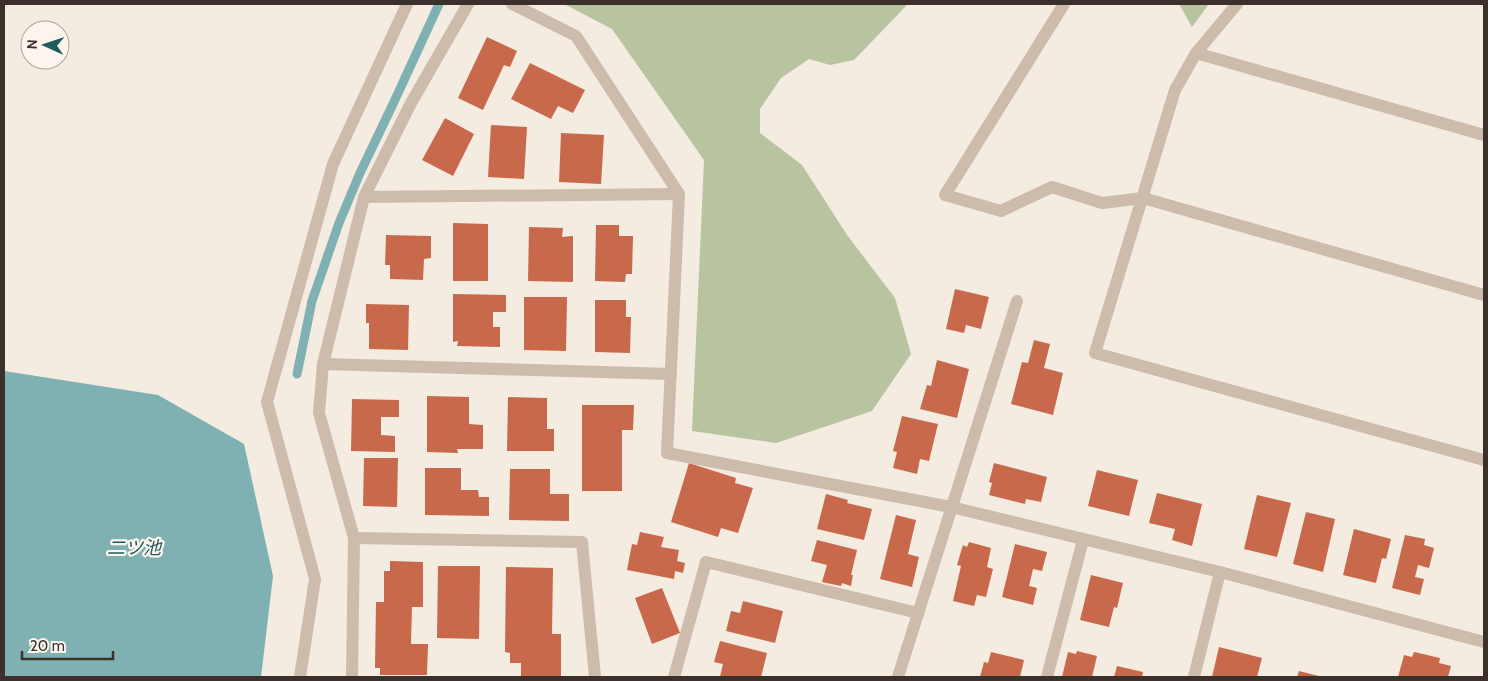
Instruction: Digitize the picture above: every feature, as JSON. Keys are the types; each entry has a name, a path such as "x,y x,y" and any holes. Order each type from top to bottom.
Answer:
{"street":[{"path":"300,677 314,579 267,402 333,164 407,4"},
{"path":"352,677 354,538 319,413 323,364 364,197 410,103 468,4"},
{"path":"512,4 576,36 679,194 667,453 951,507 1220,572 1484,642"},
{"path":"1064,4 945,195 1001,211 1052,186 1102,202 1143,198 1484,295"},
{"path":"1237,4 1196,53 1175,90 1095,353 1484,460"},
{"path":"1196,53 1484,135"},
{"path":"364,197 679,194"},
{"path":"898,677 1017,301"},
{"path":"323,364 671,374"},
{"path":"354,538 582,542 595,677"},
{"path":"1047,677 1083,540"},
{"path":"674,677 706,562 918,613"},
{"path":"1194,677 1220,572"}],"green space":[{"path":"564,4 908,4 854,60 830,65 809,59 781,78 760,109 760,133 802,165 847,235 895,298 911,354 872,411 776,443 692,431 704,160 612,29"},
{"path":"1179,4 1209,4 1192,27"}],"water":[{"name":"二ツ池","path":"4,371 158,395 244,444 273,576 261,677 4,677"}],"building":[{"path":"487,37 517,51 510,67 504,65 483,110 458,98"},
{"path":"530,63 585,90 573,113 558,106 551,119 511,99"},
{"path":"445,118 474,134 453,176 422,160"},
{"path":"491,125 527,127 524,179 488,177"},
{"path":"561,133 604,135 601,184 559,182"},
{"path":"453,223 488,224 488,281 453,281"},
{"path":"596,225 619,225 619,236 633,236 632,274 626,274 625,282 595,281"},
{"path":"529,227 563,228 562,237 573,236 573,282 528,281"},
{"path":"386,235 431,236 431,258 424,259 423,280 390,279 390,265 385,265"},
{"path":"955,289 989,297 981,329 966,325 964,333 946,329"},
{"path":"453,294 506,295 506,312 493,312 493,327 500,327 500,347 457,346 458,341 453,342"},
{"path":"524,297 567,297 566,351 524,350"},
{"path":"595,300 626,300 626,317 631,317 630,353 595,352"},
{"path":"366,304 409,305 408,350 369,349 369,323 366,323"},
{"path":"1034,340 1050,344 1044,368 1063,373 1053,415 1011,404 1022,362 1028,363"},
{"path":"937,360 969,369 957,418 920,409 927,385 931,386"},
{"path":"427,396 469,397 469,424 483,425 483,449 457,449 458,453 427,452"},
{"path":"508,397 547,398 547,429 554,429 554,451 507,451"},
{"path":"352,399 399,400 399,417 381,417 381,435 395,436 395,452 351,451"},
{"path":"582,405 634,405 633,430 622,430 622,491 582,491"},
{"path":"902,416 938,424 929,461 920,459 917,474 893,468 897,452 893,451"},
{"path":"364,458 398,458 397,507 363,506"},
{"path":"689,463 736,478 735,483 753,488 738,533 721,528 718,537 671,522"},
{"path":"994,463 1047,477 1041,502 1026,499 1025,504 989,495 992,483 989,482"},
{"path":"425,468 461,468 461,490 478,490 479,497 489,497 489,516 425,515"},
{"path":"510,469 550,469 550,494 569,494 569,521 509,520"},
{"path":"1097,470 1138,480 1129,516 1088,506"},
{"path":"1157,493 1202,504 1192,546 1172,540 1175,529 1149,523"},
{"path":"826,494 848,500 847,503 872,509 864,540 817,529"},
{"path":"1257,495 1291,503 1277,557 1244,549"},
{"path":"1306,512 1335,519 1323,572 1293,564"},
{"path":"896,515 916,520 908,554 919,557 912,587 880,579"},
{"path":"1354,529 1391,539 1386,559 1382,558 1376,583 1343,575"},
{"path":"640,532 664,537 661,547 679,550 677,561 685,563 683,573 675,571 674,579 627,570 632,544 637,545"},
{"path":"1405,535 1425,539 1424,545 1434,548 1429,568 1418,565 1415,577 1424,579 1420,595 1392,588"},
{"path":"817,540 857,550 851,575 853,575 851,586 842,583 841,586 822,582 827,565 811,561"},
{"path":"969,542 991,548 987,567 993,569 986,597 977,595 974,606 953,601 961,566 957,565 963,545 967,547"},
{"path":"1015,544 1047,552 1042,571 1033,569 1029,586 1037,588 1033,605 1002,597"},
{"path":"390,561 423,562 423,607 412,607 411,644 428,644 427,675 380,675 380,668 375,668 376,602 384,602 384,571 390,571"},
{"path":"438,566 480,566 479,639 437,638"},
{"path":"506,567 553,568 552,634 561,634 561,677 521,676 521,663 510,663 510,653 505,652"},
{"path":"1091,575 1123,583 1117,608 1114,607 1109,627 1080,620"},
{"path":"662,588 680,633 652,644 635,598"},
{"path":"743,601 783,611 775,643 726,631 731,611 740,613"},
{"path":"720,641 767,653 761,677 720,677 723,664 714,662"},
{"path":"1219,647 1262,658 1257,677 1212,677"},
{"path":"1077,651 1097,656 1092,677 1062,677 1068,652 1076,654"},
{"path":"991,652 1024,660 1020,677 980,677 984,662 988,663"},
{"path":"1414,652 1440,658 1439,663 1451,666 1448,677 1398,677 1404,655 1412,657"},
{"path":"1117,666 1143,672 1142,677 1114,677"},
{"path":"1299,671 1323,677 1297,677"}],"waterway":[{"path":"297,374 312,301 339,223 360,173 439,4"}]}
